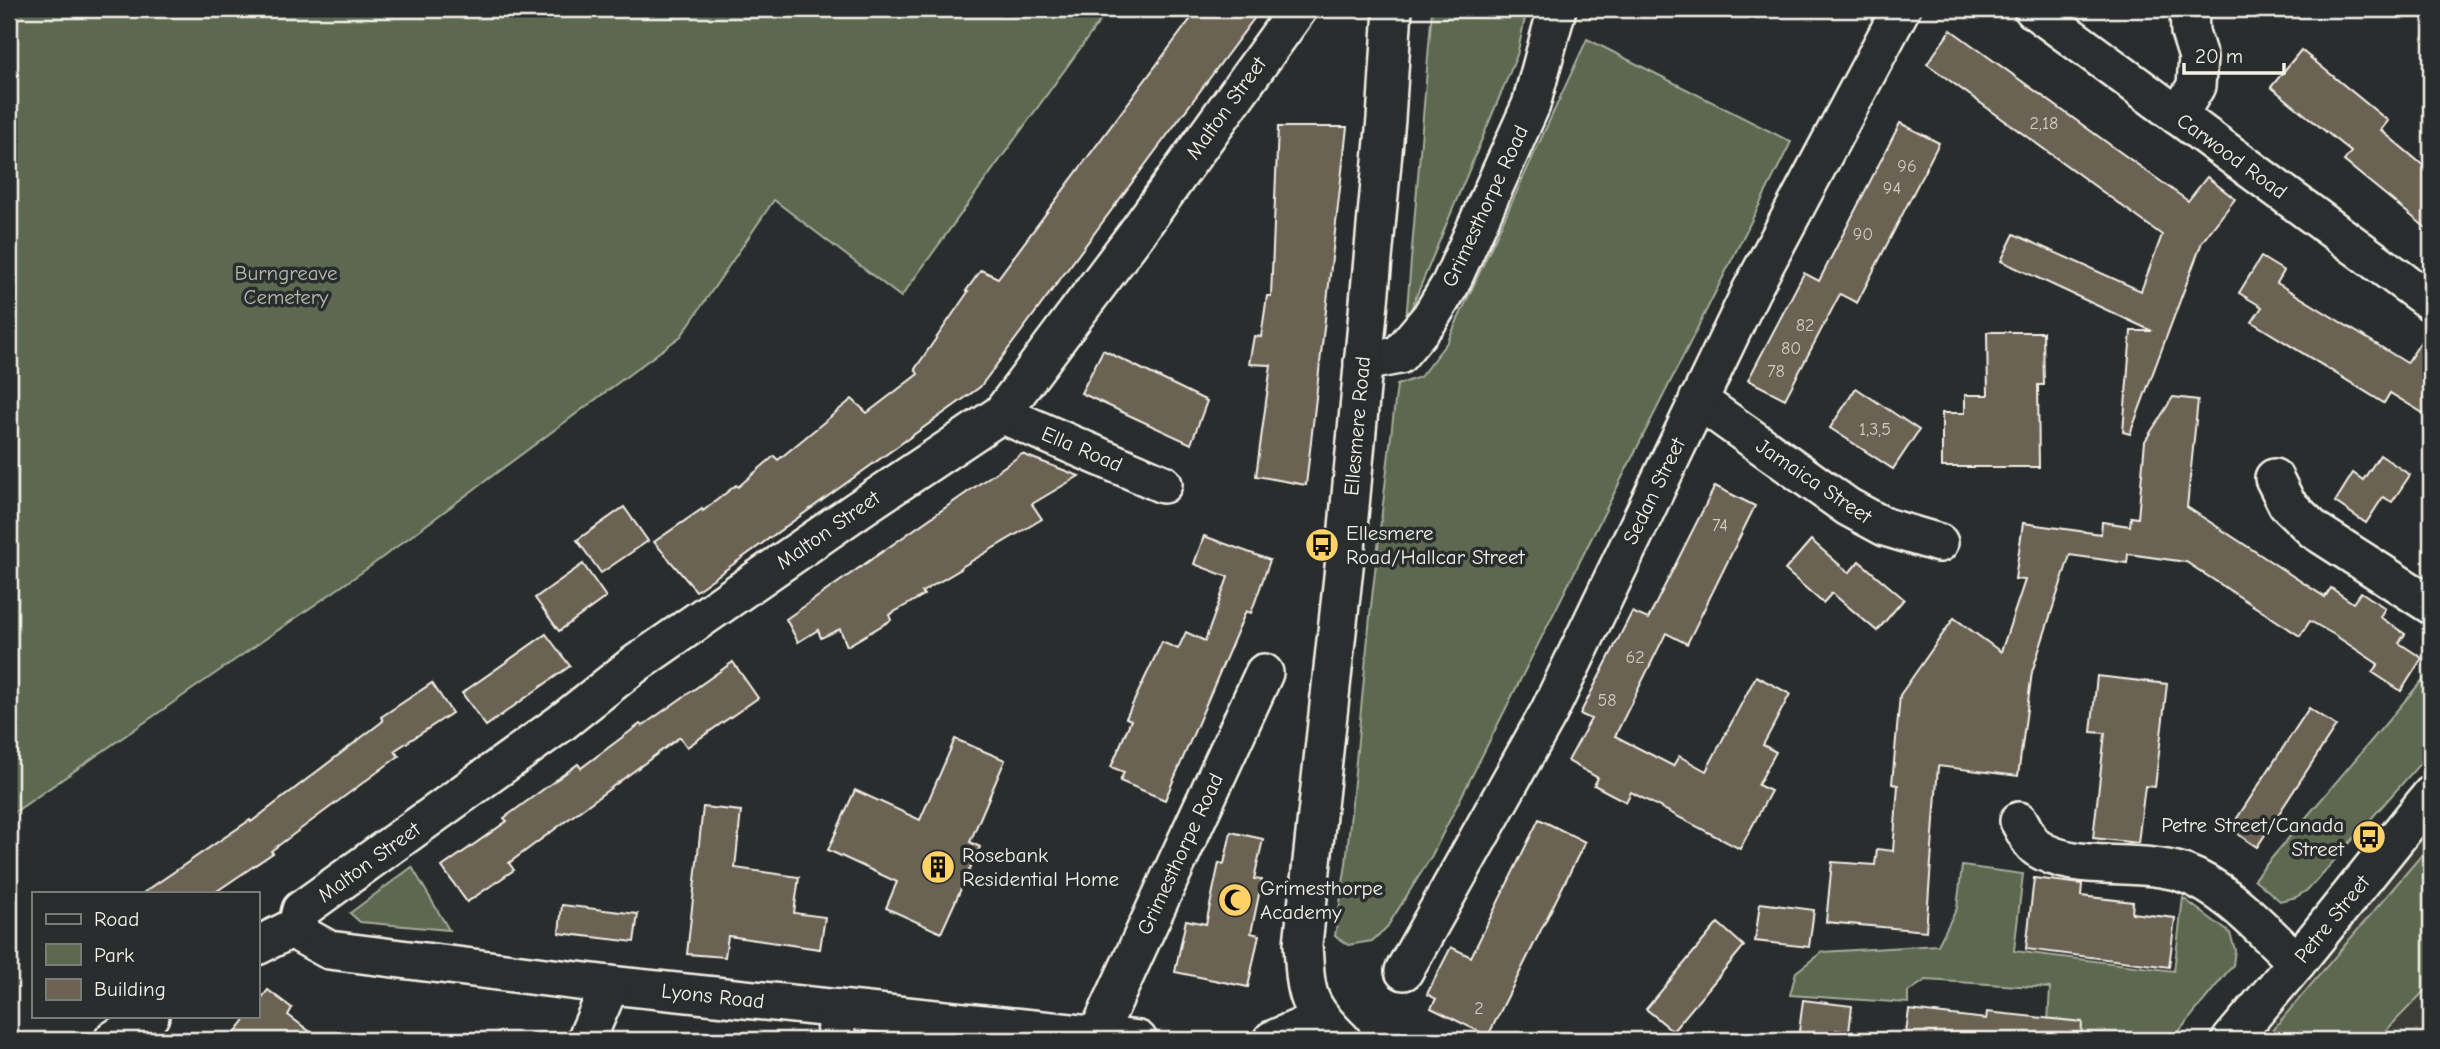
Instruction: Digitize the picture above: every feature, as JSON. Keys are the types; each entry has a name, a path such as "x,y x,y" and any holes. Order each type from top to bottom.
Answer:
{"street":[{"name":"Malton Street","path":"259,945 297,926 301,910 561,723 634,665 1001,414 1136,234 1298,9"},
{"name":"Ellesmere Road","path":"1331,1030 1306,991 1303,944 1346,549 1386,119 1393,9"},
{"name":"Grimesthorpe Road","path":"1363,362 1399,355 1430,318 1450,285 1531,105 1557,9"},
{"name":"Sedan Street","path":"1405,971 1549,712 1751,291 1901,9"},
{"name":"Carwood Road","path":"2033,9 2431,302"},
{"path":"2178,116 2196,86 2198,57 2190,32 2189,9"},
{"name":"Jamaica Street","path":"1698,400 1848,507 1885,527 1940,543"},
{"name":"Ella Road","path":"1001,414 1163,484"},
{"path":"2274,478 2287,504 2314,530 2431,605"},
{"name":"Grimesthorpe Road","path":"1097,1036 1264,673"},
{"name":"Petre Street","path":"2231,1040 2431,796"},
{"path":"2019,821 2034,846 2062,860 2156,867 2184,873 2210,886 2297,962"},
{"name":"Lyons Road","path":"297,926 302,935 329,950 610,985 836,1025 1138,1040"},
{"path":"586,1040 610,985"},
{"path":"113,1040 147,1018"},
{"path":"1272,1040 1331,1030"}],"shaded area":[{"path":"2431,804 2431,1040 2234,1040"}],"green space":[{"name":"Burngreave Cemetery","path":"9,9 1106,9 901,297 774,200 681,336 368,568 9,816"},
{"path":"1432,9 1527,9 1517,55 1406,321"},
{"path":"1587,39 1791,142 1431,857 1387,927 1372,941 1348,945 1335,936 1346,864 1371,606 1397,385 1420,377 1448,341"},
{"path":"2431,670 2431,751 2309,889 2296,897 2280,901 2254,879"},
{"path":"2431,844 2431,984 2377,1040 2264,1040"},
{"path":"1962,866 2023,874 2014,951 2174,971 2183,898 2230,933 2235,950 2233,965 2172,1040 2047,1040 2050,988 1926,980 1908,992 1908,1003 1790,995 1796,972 1822,952 1938,945 1957,908"},
{"path":"412,867 449,930 360,922 350,913"}],"building":[{"path":"1198,9 1261,9 980,387 696,591 654,542 702,509 703,511 736,485 738,487 774,456 778,460 852,399 867,413 918,374 915,369 981,270 998,278"},
{"path":"1951,30 2188,201 2207,177 2235,199 2202,242 2130,434 2123,432 2131,331 2152,331 2001,261 2014,234 2141,291 2162,235 1927,64"},
{"path":"2301,50 2388,121 2381,130 2431,172 2431,232 2344,161 2351,152 2271,87"},
{"path":"1900,123 1939,143 1857,303 1840,294 1785,399 1748,380 1804,273 1819,281"},
{"path":"1278,127 1347,127 1306,485 1256,476 1271,365 1249,364 1254,336 1261,337 1267,296 1271,296"},
{"path":"2261,257 2284,271 2277,283 2407,363 2431,326 2431,418 2390,393 2384,403 2252,322 2262,307 2239,293"},
{"path":"1987,332 2043,332 2044,385 2038,385 2039,467 1942,467 1942,413 1965,413 1965,395 1988,395"},
{"path":"1103,350 1207,401 1191,444 1081,393"},
{"path":"1856,388 1919,430 1893,469 1830,428"},
{"path":"2173,397 2198,400 2187,507 2325,597 2331,588 2353,603 2361,592 2385,608 2380,617 2405,634 2399,643 2422,658 2401,691 2372,672 2378,664 2333,634 2310,621 2300,636 2186,562 2128,554 2127,563 2070,555 2032,672 2018,776 1938,766 1926,931 1826,922 1832,862 1875,865 1877,849 1893,851 1898,785 1892,784 1900,695 1954,618 2001,652 2025,580 2015,579 2023,523 2101,534 2102,522 2130,526 2131,517 2138,518 2145,441"},
{"path":"1022,454 1079,476 1032,504 1042,519 922,592 924,595 889,615 891,620 847,646 840,629 821,638 818,630 798,642 786,619"},
{"path":"2380,455 2410,475 2392,502 2383,497 2366,523 2335,502 2353,473 2363,480"},
{"path":"1715,486 1755,506 1687,644 1666,633 1615,736 1673,766 1679,756 1706,771 1756,676 1790,694 1763,745 1776,752 1758,785 1771,791 1740,849 1631,792 1626,802 1594,785 1598,778 1568,761 1591,719 1580,714 1632,612 1648,619"},
{"path":"624,507 648,541 601,573 577,540"},
{"path":"1204,536 1270,560 1251,613 1246,611 1165,800 1120,781 1124,772 1111,767 1131,720 1126,718 1162,642 1178,649 1186,632 1205,641 1228,577 1194,564"},
{"path":"1811,540 1849,573 1859,561 1904,599 1877,631 1832,593 1823,603 1785,570"},
{"path":"583,564 606,597 559,631 535,598"},
{"path":"546,634 570,666 486,726 462,693"},
{"path":"733,662 758,698 687,747 680,737 509,863 514,870 467,902 442,867 507,821 504,818 578,764 581,768 640,724 642,726"},
{"path":"2097,676 2167,684 2155,787 2145,786 2138,843 2093,838 2105,733 2091,732"},
{"path":"432,683 452,713 394,751 399,756 271,851 273,853 215,892 144,892 250,820 251,822 383,721 381,717"},
{"path":"2309,708 2336,726 2257,847 2230,829"},
{"name":"Rosebank Residential Home","path":"955,739 1005,760 970,842 980,847 941,933 886,908 897,882 828,850 855,790 920,820"},
{"path":"703,807 741,811 735,868 799,877 794,913 825,917 820,949 728,936 725,957 687,954"},
{"path":"1539,819 1585,842 1488,1036 1431,1008 1436,999 1427,994 1451,947 1471,957"},
{"name":"Grimesthorpe Academy","path":"1231,832 1263,839 1254,879 1262,880 1251,933 1259,935 1248,987 1175,972 1186,920 1206,924 1219,863 1224,864"},
{"path":"2034,878 2082,884 2081,896 2133,902 2132,913 2175,918 2169,967 2026,949"},
{"path":"1760,903 1814,910 1809,947 1755,941"},
{"path":"562,905 638,914 634,942 559,933"},
{"path":"1718,923 1744,946 1673,1031 1646,1009"},
{"path":"268,990 292,1008 288,1015 321,1040 229,1040 246,1018 259,1018 259,1001"},
{"path":"1803,1000 1852,1006 1849,1032 1836,1030 1835,1040 1798,1040"},
{"path":"1909,1010 1986,1019 1987,1012 2082,1022 2081,1040 1905,1040"}],"place":[{"name":"Ellesmere Road/Hallcar Street","path":"1322,545"},
{"name":"Petre Street/Canada Street","path":"2369,837"},
{"name":"Rosebank Residential Home","path":"938,867"},
{"name":"Grimesthorpe Academy","path":"1235,900"}]}
